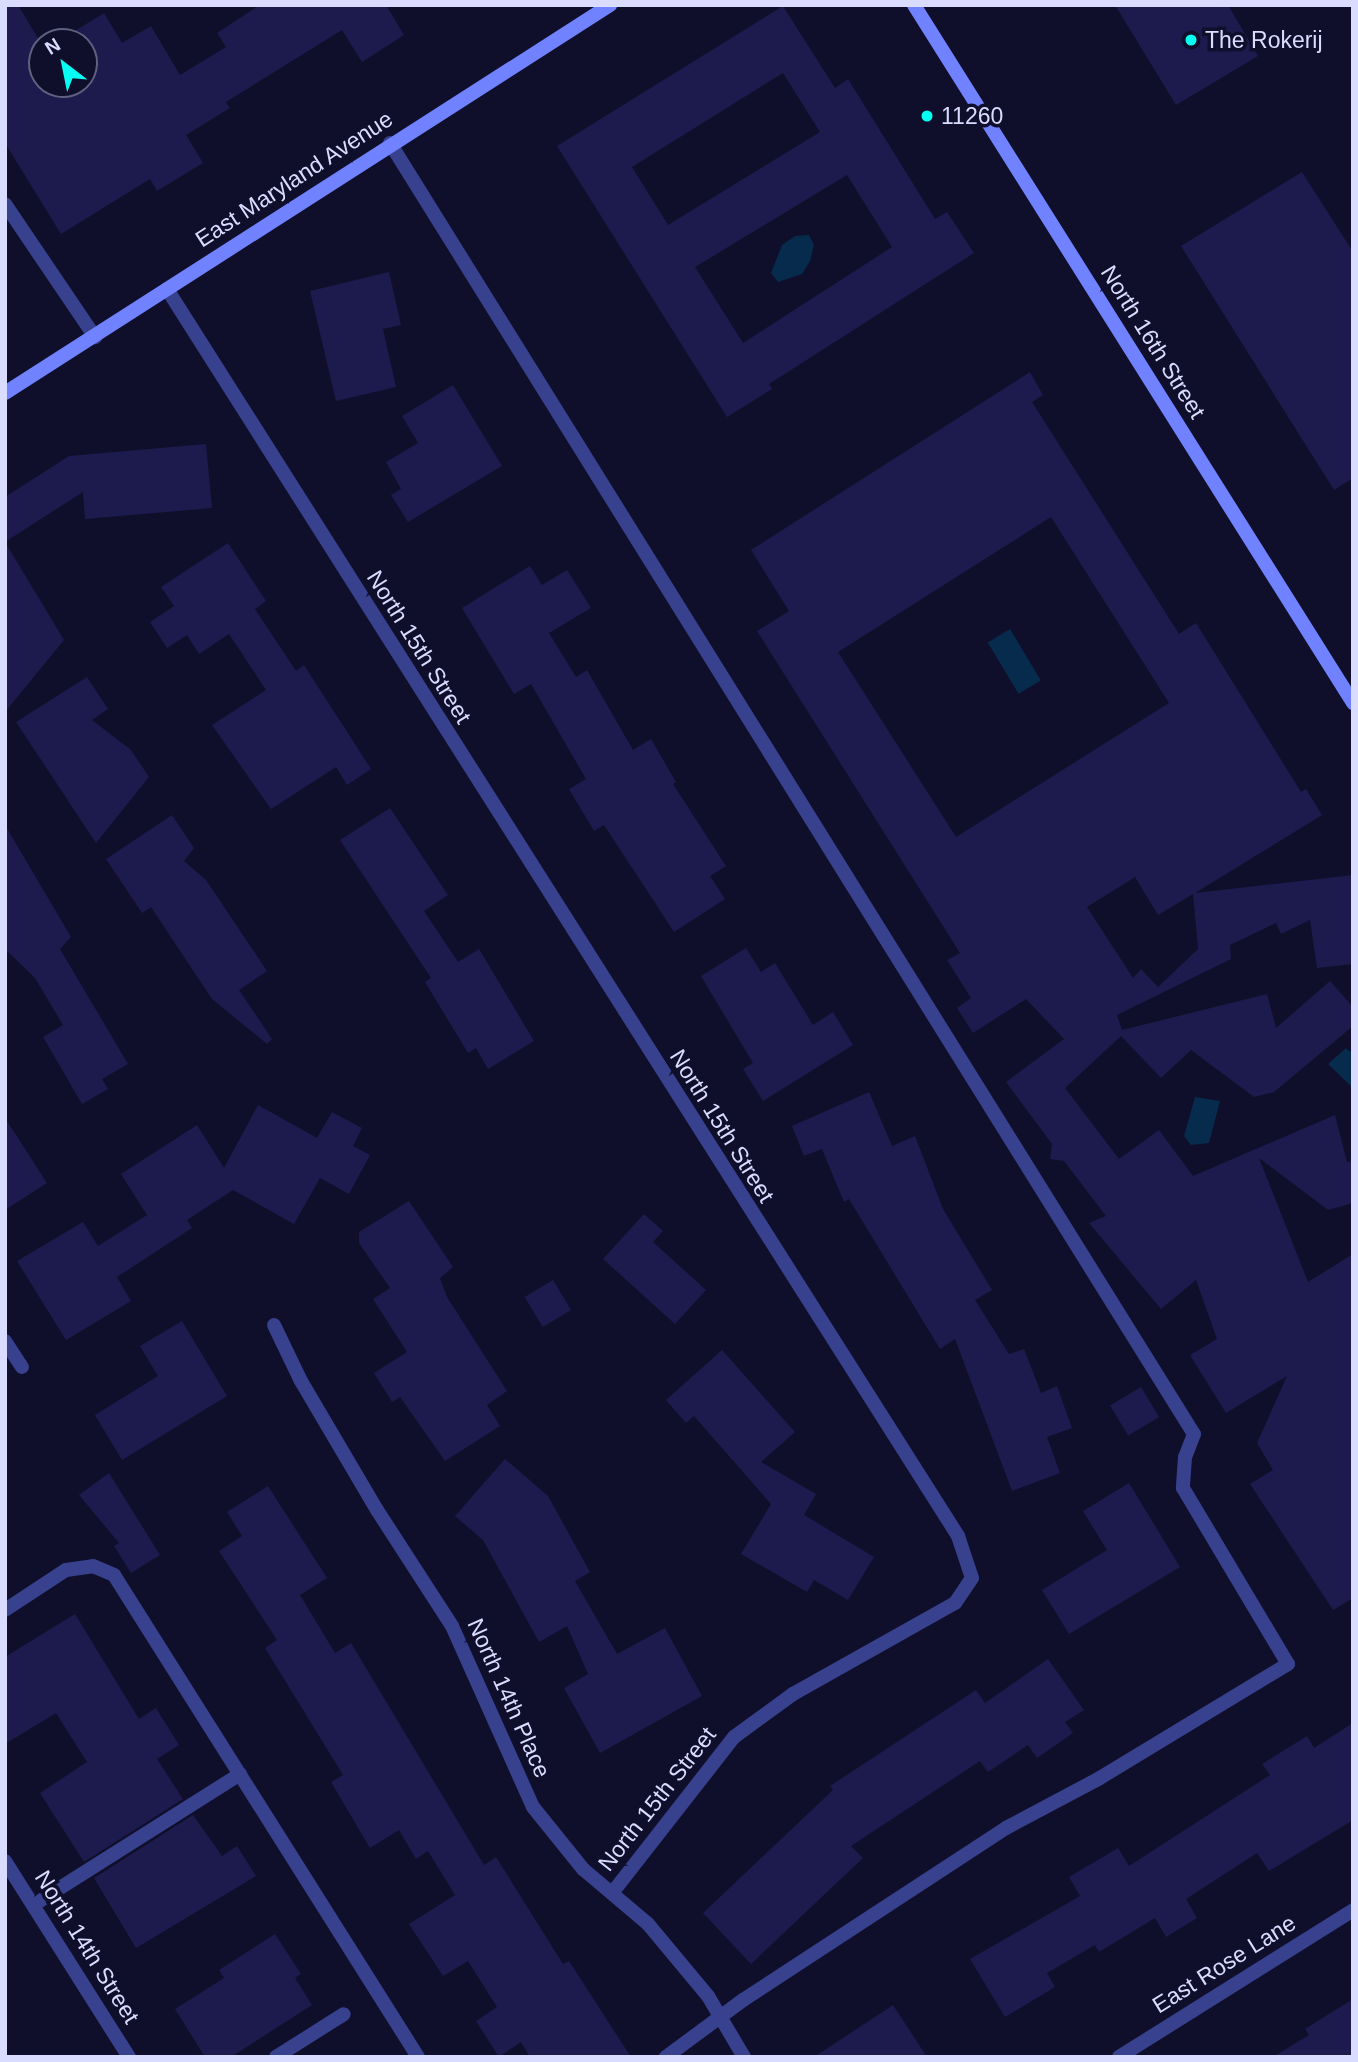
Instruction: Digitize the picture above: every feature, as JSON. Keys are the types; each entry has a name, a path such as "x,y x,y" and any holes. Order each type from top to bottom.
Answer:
{"main road":[{"name":"East Maryland Avenue","path":"5,393 390,143 610,5"},
{"name":"North 16th Street","path":"914,5 1353,703"}],"street":[{"path":"390,143 1195,1434 1185,1457 1183,1488 1288,1664 1100,1778 1006,1828 721,2017 666,2057"},
{"path":"5,204 95,337"},
{"name":"North 15th Street","path":"167,289 958,1536 972,1578 955,1603 793,1694 734,1737 612,1893"},
{"name":"North 14th Place","path":"274,1325 301,1381 370,1498 452,1626 533,1807 583,1869 648,1924 721,2017 744,2057"},
{"path":"5,1341 22,1367"},
{"path":"5,1610 66,1570 93,1566 114,1575 418,2057"},
{"path":"33,1905 240,1774"},
{"name":"North 14th Street","path":"5,1861 130,2057"},
{"name":"East Rose Lane","path":"1119,2057 1353,1910"},
{"path":"276,2057 344,2014"}],"water":[{"path":"809,235 814,245 810,261 802,274 778,282 771,273 782,245 795,236"},
{"path":"1010,629 1041,680 1019,694 988,642"},
{"path":"1346,1048 1350,1052 1353,1049 1353,1088 1328,1064"},
{"path":"1195,1097 1220,1101 1209,1143 1191,1145 1184,1136"}],"building":[{"path":"5,5 18,5 32,28 28,28 28,98 98,98 98,28 80,28 104,13 122,43 151,26 180,75 226,47 217,33 260,5 386,5 404,35 362,62 342,30 226,102 230,108 186,135 203,163 157,191 150,179 61,234 5,143"},
{"path":"1115,5 1228,5 1258,56 1176,105"},
{"path":"783,6 835,88 848,79 935,219 947,212 974,253 769,384 772,389 727,417 557,146","holes":["783,73 820,132 668,225 632,167","847,175 892,247 743,343 695,267"]},
{"path":"1302,172 1353,252 1353,478 1334,490 1181,246"},
{"path":"389,272 401,325 383,329 396,387 336,401 310,291"},
{"path":"1030,372 1043,395 1032,402 1179,634 1196,623 1301,792 1306,789 1322,815 1195,893 1353,875 1353,964 1317,968 1310,920 1281,934 1276,923 1230,945 1231,959 1117,1015 1122,1030 1267,994 1276,1028 1330,981 1353,1007 1353,1026 1274,1092 1254,1097 1191,1050 1161,1078 1121,1036 1065,1088 1119,1159 1159,1130 1193,1176 1335,1115 1347,1162 1353,1161 1353,1203 1328,1210 1259,1158 1308,1282 1353,1254 1353,1598 1333,1610 1250,1484 1273,1470 1257,1443 1287,1376 1226,1413 1190,1355 1217,1339 1196,1280 1161,1309 1089,1223 1106,1216 1064,1161 1050,1159 1052,1144 1006,1082 1064,1039 1026,999 973,1033 957,1008 971,998 947,960 960,953 757,631 789,611 751,550","holes":["1051,517 1169,703 956,837 838,652","1135,877 1158,915 1193,894 1198,949 1158,987 1141,969 1133,978 1087,907"]},
{"path":"453,385 502,466 408,522 391,495 401,489 386,462 418,443 402,416"},
{"path":"206,444 212,508 85,519 83,492 5,542 5,497 69,456"},
{"path":"5,542 64,640 5,712"},
{"path":"228,543 266,601 255,609 296,671 304,665 371,769 347,785 336,767 271,809 212,725 266,690 229,634 199,654 187,635 167,648 150,622 174,606 161,587"},
{"path":"530,566 542,585 567,570 591,608 549,633 576,677 587,670 633,750 651,739 676,782 673,784 726,866 710,876 725,899 674,932 604,825 594,831 569,789 586,779 531,684 514,694 462,608"},
{"path":"87,677 108,709 92,720 131,750 149,777 96,843 16,722"},
{"path":"390,808 448,895 424,911 458,962 479,949 534,1041 488,1069 476,1048 468,1053 425,982 431,978 340,840"},
{"path":"172,815 194,848 184,861 206,880 267,971 239,990 272,1039 267,1044 212,999 151,907 142,913 106,859"},
{"path":"5,825 71,937 60,949 128,1064 102,1079 108,1089 82,1104 43,1037 63,1025 35,978 5,949"},
{"path":"746,948 761,972 775,963 813,1025 833,1012 853,1045 763,1101 743,1069 753,1063 701,976"},
{"path":"869,1092 892,1146 915,1136 943,1209 992,1290 975,1300 1009,1354 1024,1349 1041,1393 1057,1386 1072,1428 1047,1437 1060,1473 1012,1491 955,1339 940,1349 849,1199 844,1202 822,1149 804,1156 792,1126"},
{"path":"258,1105 317,1138 332,1112 362,1128 353,1146 370,1155 349,1194 320,1178 294,1224 233,1190 187,1220 192,1228 117,1277 131,1301 66,1340 17,1261 83,1222 98,1246 147,1215 121,1174 197,1125 224,1168"},
{"path":"5,1118 47,1183 5,1210"},
{"path":"409,1201 453,1267 440,1278 447,1297 507,1391 487,1405 500,1426 445,1461 400,1397 392,1402 374,1373 407,1352 373,1299 390,1288 359,1243 359,1232"},
{"path":"644,1214 663,1231 653,1242 706,1290 675,1324 603,1259"},
{"path":"553,1280 571,1310 543,1327 525,1297"},
{"path":"182,1321 227,1396 122,1460 95,1415 158,1376 140,1346"},
{"path":"722,1350 795,1432 761,1462 816,1494 804,1515 874,1557 848,1600 814,1580 807,1592 741,1554 771,1504 694,1416 686,1423 666,1400"},
{"path":"1141,1387 1159,1417 1128,1436 1110,1406"},
{"path":"505,1459 548,1496 590,1572 575,1581 617,1654 665,1628 702,1696 600,1753 564,1688 588,1674 567,1626 539,1642 483,1540 455,1516"},
{"path":"109,1473 160,1555 131,1573 114,1546 119,1543 79,1495"},
{"path":"1129,1483 1180,1567 1069,1634 1042,1590 1107,1550 1083,1511"},
{"path":"268,1486 327,1578 300,1595 335,1653 351,1643 484,1865 496,1857 563,1964 569,1961 631,2057 530,2057 521,2042 499,2057 476,2021 497,2007 468,1961 443,1976 409,1924 455,1895 428,1851 416,1859 399,1830 370,1848 331,1782 343,1775 265,1648 277,1640 219,1551 242,1536 227,1512"},
{"path":"75,1614 139,1719 156,1708 179,1745 157,1759 183,1799 84,1862 40,1793 87,1762 56,1713 5,1744 5,1657"},
{"path":"1048,1659 1084,1710 1065,1722 1073,1733 1037,1758 1028,1745 988,1772 980,1761 851,1846 863,1858 751,1964 703,1913 833,1790 830,1786 976,1690 985,1703"},
{"path":"1353,1723 1353,1820 1269,1871 1257,1853 1186,1899 1197,1918 1166,1937 1155,1918 1099,1952 1095,1945 1047,1973 1055,1987 1005,2017 970,1959 1080,1896 1069,1877 1118,1848 1129,1866 1270,1775 1262,1764 1307,1736 1314,1748"},
{"path":"193,1815 222,1856 237,1846 256,1876 136,1948 94,1878"},
{"path":"275,1934 301,1974 295,1978 312,2005 231,2057 205,2057 175,2009 224,1978 219,1970"},
{"path":"1353,1999 1353,2057 1273,2057 1309,2035 1305,2029"},
{"path":"893,2005 927,2057 814,2057"}],"place":[{"name":"The Rokerij","path":"1191,40"},
{"name":"11260","path":"927,116"}]}
